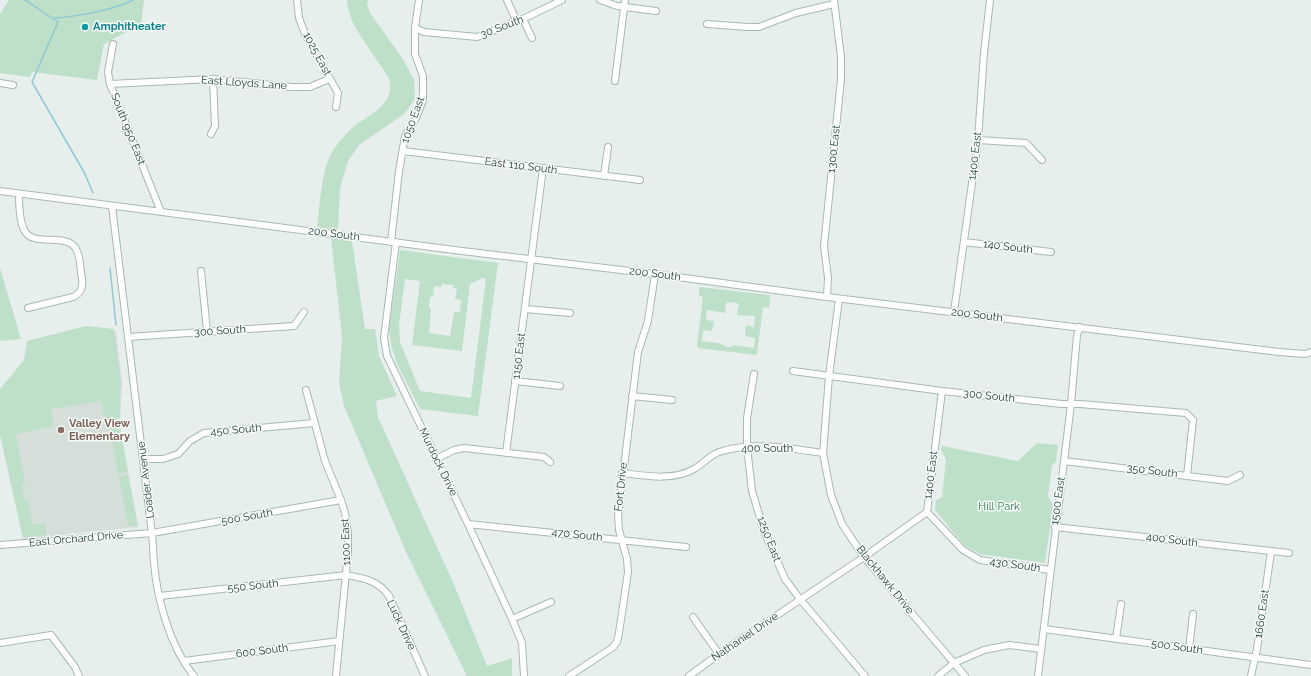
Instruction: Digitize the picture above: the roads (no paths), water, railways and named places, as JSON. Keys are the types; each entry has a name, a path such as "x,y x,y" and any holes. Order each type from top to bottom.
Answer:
{"street":[{"name":"1025 East","path":"297,0 299,18 305,34 338,93 336,107"},
{"name":"1050 East","path":"393,242 402,151 405,136 416,118 423,100 423,76 415,54 415,28 419,0"},
{"path":"507,0 532,38"},
{"name":"30 South","path":"415,28 424,32 477,38 520,21 562,0"},
{"path":"600,0 612,4 624,3 656,11"},
{"name":"1400 East","path":"954,312 978,140 984,53 990,0"},
{"path":"707,24 758,27 796,13 834,2"},
{"name":"1300 East","path":"827,297 828,278 824,246 841,79 841,57 834,2"},
{"path":"615,81 624,3"},
{"name":"South 950 East","path":"113,44 108,72 110,84 161,212"},
{"name":"East Lloyds Lane","path":"110,84 213,79 292,87 310,87 329,78"},
{"path":"211,134 215,126 213,79"},
{"path":"0,83 13,85"},
{"path":"978,140 1026,143 1042,160"},
{"path":"604,176 608,147"},
{"name":"East 110 South","path":"402,151 640,180"},
{"name":"1150 East","path":"506,453 543,168"},
{"name":"200 South","path":"0,191 839,299 1279,352 1305,354 1311,352"},
{"path":"19,194 18,207 26,233 33,238 68,242 75,247 78,254 82,284 80,292 73,297 28,308"},
{"name":"Loader Avenue","path":"112,206 152,533 154,564 160,596 169,629 184,661 194,676"},
{"name":"Murdock Drive","path":"393,242 384,338 387,356 512,619 522,643 524,676"},
{"name":"140 South","path":"964,242 1051,252"},
{"path":"201,271 207,331"},
{"name":"Fort Drive","path":"569,676 612,648 617,642 628,572 627,559 618,530 622,473 638,352 648,321 654,274"},
{"path":"829,376 839,299"},
{"path":"525,309 570,313"},
{"name":"300 South","path":"128,336 294,326 304,312"},
{"name":"1500 East","path":"1038,676 1071,404 1077,335 1080,327"},
{"name":"300 South","path":"793,371 942,391 1062,404 1186,413 1193,420 1187,476"},
{"name":"1250 East","path":"754,374 747,418 747,447 752,491 764,531 785,579 865,676"},
{"name":"Blackhawk Drive","path":"829,376 823,453 831,495 842,524 864,557 965,676"},
{"path":"516,381 560,386"},
{"name":"1100 East","path":"306,390 325,461 345,513 348,534 348,552 336,676"},
{"name":"1400 East","path":"926,512 942,391"},
{"path":"632,396 672,400"},
{"name":"450 South","path":"143,459 163,459 178,454 190,442 204,433 314,424"},
{"name":"400 South","path":"622,473 641,476 676,476 694,469 718,452 747,447 787,447 823,453"},
{"path":"436,459 454,450 464,448 544,457 550,462"},
{"name":"350 South","path":"1064,461 1228,481 1240,475"},
{"name":"500 South","path":"152,533 341,500"},
{"name":"Nathaniel Drive","path":"689,676 719,654 864,557 926,512"},
{"name":"430 South","path":"926,512 963,550 980,560 1050,570"},
{"name":"470 South","path":"468,524 686,547"},
{"name":"400 South","path":"1055,527 1288,553"},
{"name":"East Orchard Drive","path":"0,545 152,533"},
{"name":"1660 East","path":"1251,676 1256,657 1271,552"},
{"name":"550 South","path":"160,596 346,575"},
{"name":"Luck Drive","path":"346,575 368,579 376,583 386,592 425,676"},
{"path":"512,619 551,602"},
{"path":"1116,639 1120,604"},
{"path":"1189,648 1193,614"},
{"path":"693,617 719,654"},
{"name":"500 South","path":"1044,629 1311,665"},
{"path":"0,643 51,636 76,668 79,676"},
{"name":"600 South","path":"184,661 339,641"},
{"path":"938,676 954,662 984,650 1009,645 1041,649"}],"waterway":[{"path":"25,0 58,22 32,82 84,172 93,193"},
{"path":"54,18 94,12 125,4 133,0"},
{"path":"110,268 116,325"}],"place":[{"name":"Amphitheater","path":"85,27"},
{"name":"Valley View Elementary","path":"61,430"}],"park label":[{"name":"Hill Park","path":"999,507"}]}
